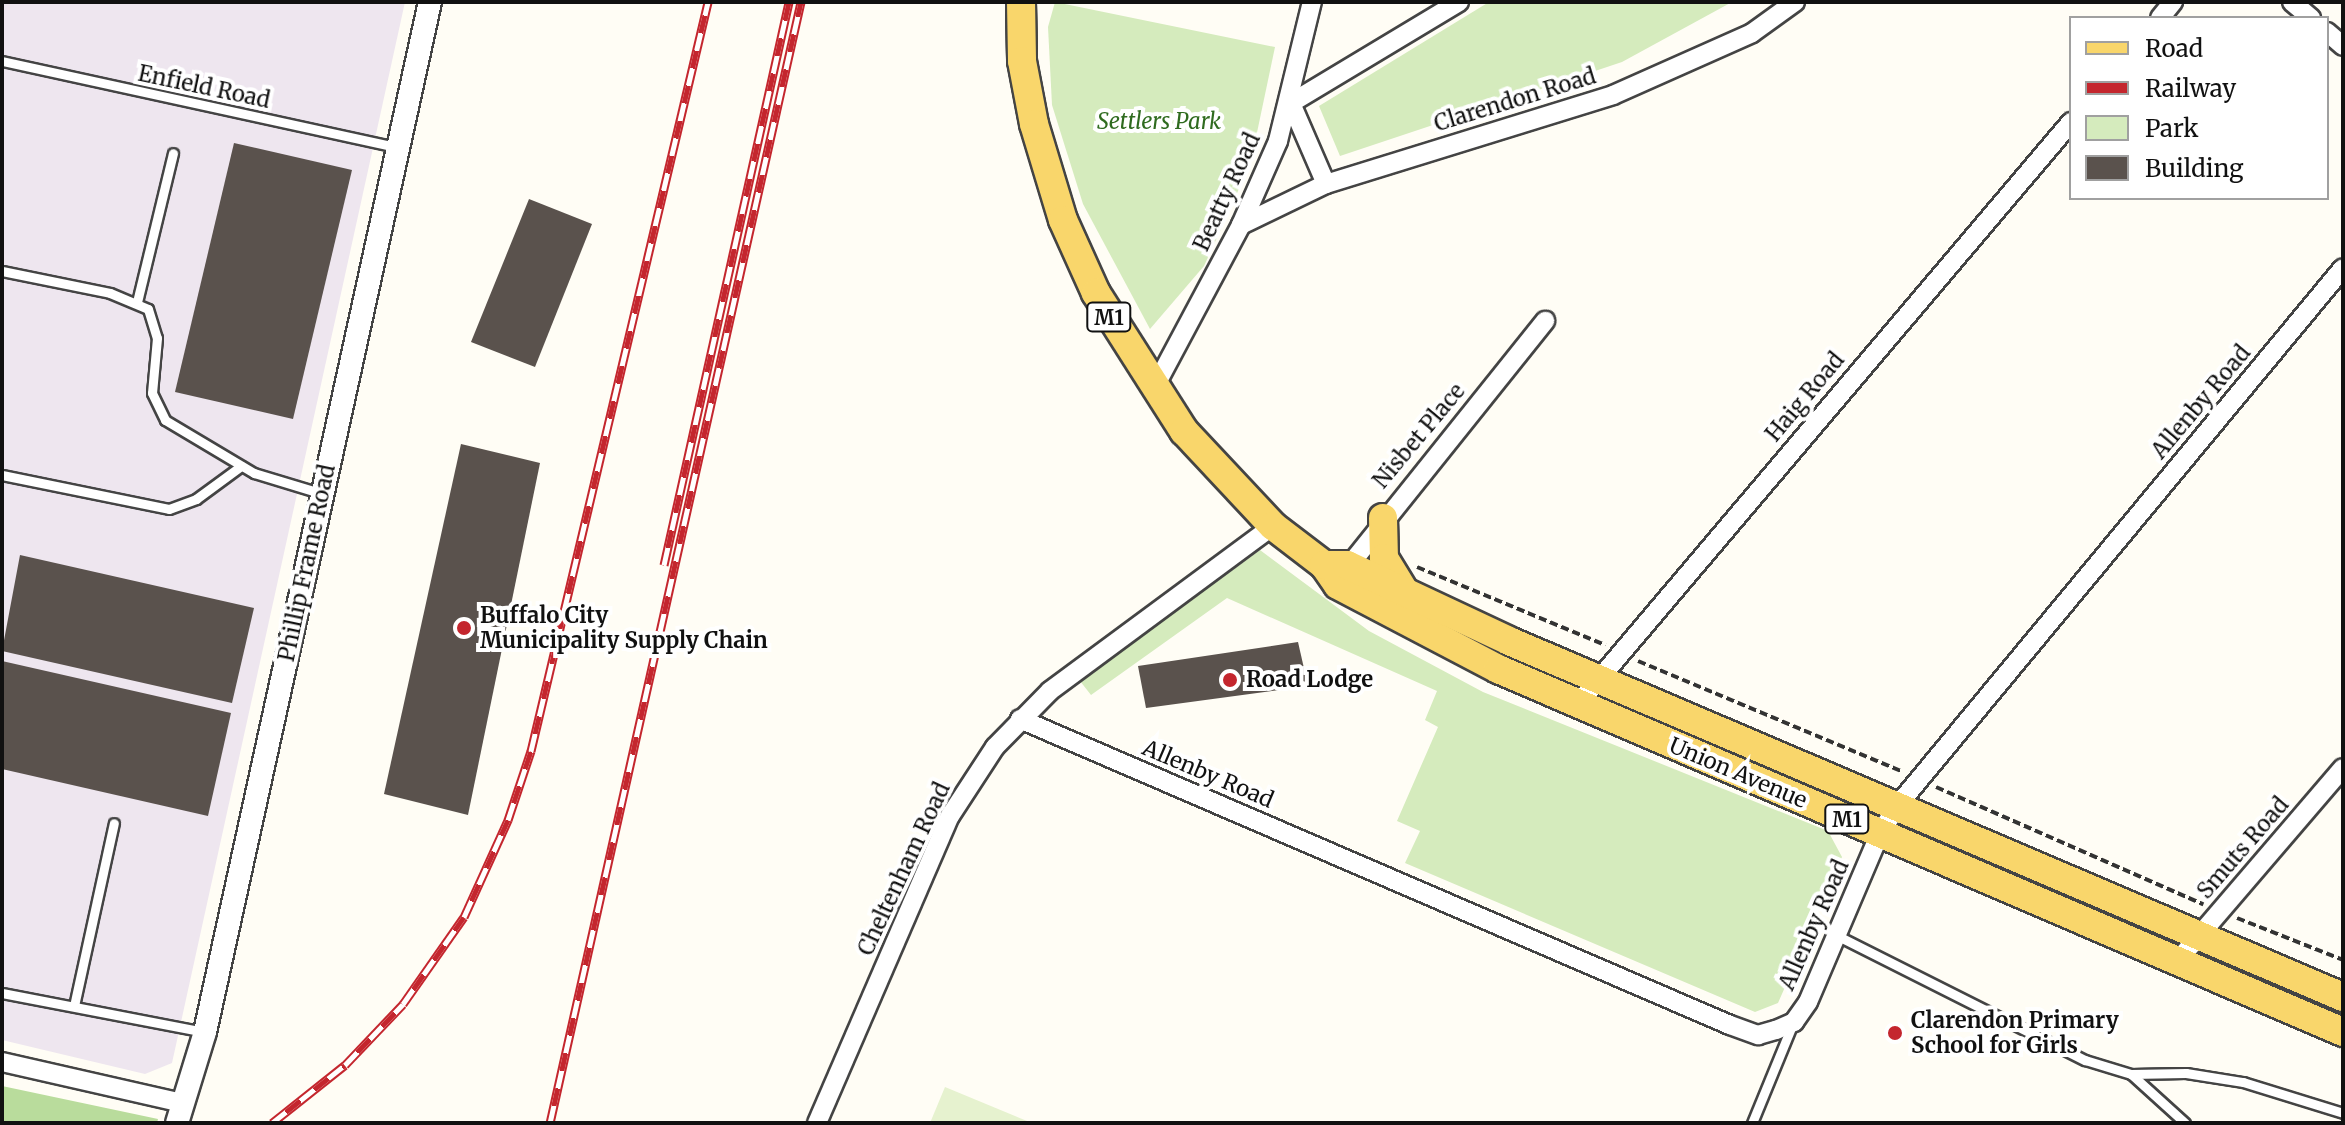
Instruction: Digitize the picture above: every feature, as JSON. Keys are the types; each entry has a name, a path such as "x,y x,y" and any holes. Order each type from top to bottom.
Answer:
{"main road":[{"name":"Union Avenue","path":"1021,2 1022,61 1050,184 1096,293 1153,390 1184,431 1273,526 1336,572 1578,704 2180,958 2343,1032"},
{"path":"1383,518 1384,558 1406,594"},
{"name":"Union Avenue","path":"1336,572 1406,594 2343,997"}],"street":[{"name":"Phillip Frame Road","path":"180,1115 205,1032 430,2"},
{"name":"Beatty Road","path":"1153,390 1241,225 1291,103 1312,2"},
{"path":"1326,184 1291,103 1459,2"},
{"name":"Clarendon Road","path":"1241,225 1326,184 1613,95 1752,33 1795,2"},
{"path":"2292,2 2309,16"},
{"name":"Haig Road","path":"1578,704 2069,124"},
{"name":"Allenby Road","path":"1020,719 1758,1035 1794,1022 1880,833 1898,805 2343,268"},
{"name":"Nisbet Place","path":"1336,572 1545,321"},
{"name":"Cheltenham Road","path":"817,1123 950,816 974,776 1020,719 1050,691 1273,526"},
{"name":"Smuts Road","path":"2180,958 2343,768"},
{"path":"2,1062 180,1115"}],"lane":[{"name":"Enfield Road","path":"2,61 398,147"},
{"path":"137,302 173,153"},
{"path":"2,271 137,302 154,322 156,409 172,425 213,445 241,466 323,494"},
{"path":"2,475 169,509 196,499 241,466"},
{"path":"74,1006 114,823"},
{"path":"1836,935 2085,1060 2131,1074 2186,1073 2243,1082 2343,1113"},
{"path":"2,993 205,1032"},
{"path":"1752,1123 1794,1022"},
{"path":"2131,1074 2185,1123"}],"path":[{"path":"1405,561 1919,778 2221,911 2343,960"}],"shaded area":[{"path":"2,2 405,2 172,1063 145,1074 2,1040"}],"green space":[{"name":"Settlers Park","path":"1055,2 1275,47 1251,161 1227,216 1204,266 1150,329 1083,204 1052,105 1048,27"},
{"path":"1489,2 1732,2 1622,62 1340,156 1319,106"},
{"path":"1260,550 1369,631 1483,692 1828,831 1842,857 1778,1003 1755,1012 1405,863 1420,831 1397,821 1438,727 1425,720 1437,691 1227,598 1091,695 1080,681"},
{"path":"2,1086 158,1119 157,1123 2,1123"},
{"path":"945,1087 1032,1123 930,1123"}],"building":[{"path":"234,143 352,170 293,419 175,392"},
{"path":"529,199 592,224 535,367 471,342"},
{"name":"Buffalo City Municipality Supply Chain","path":"461,444 540,463 468,815 384,794"},
{"path":"20,555 254,608 232,703 2,651"},
{"name":"Road Lodge","path":"1298,642 1308,686 1146,708 1138,666"},
{"path":"2,661 231,713 208,816 2,769"}],"railway":[{"path":"272,1123 345,1065 403,1004 464,917 508,820 531,751 708,2"},
{"path":"664,565 789,2"},
{"path":"550,1123 801,2"}],"place":[{"name":"Buffalo City Municipality Supply Chain","path":"464,628"},
{"name":"Road Lodge","path":"1230,680"},
{"name":"Clarendon Primary School for Girls","path":"1895,1033"}]}
